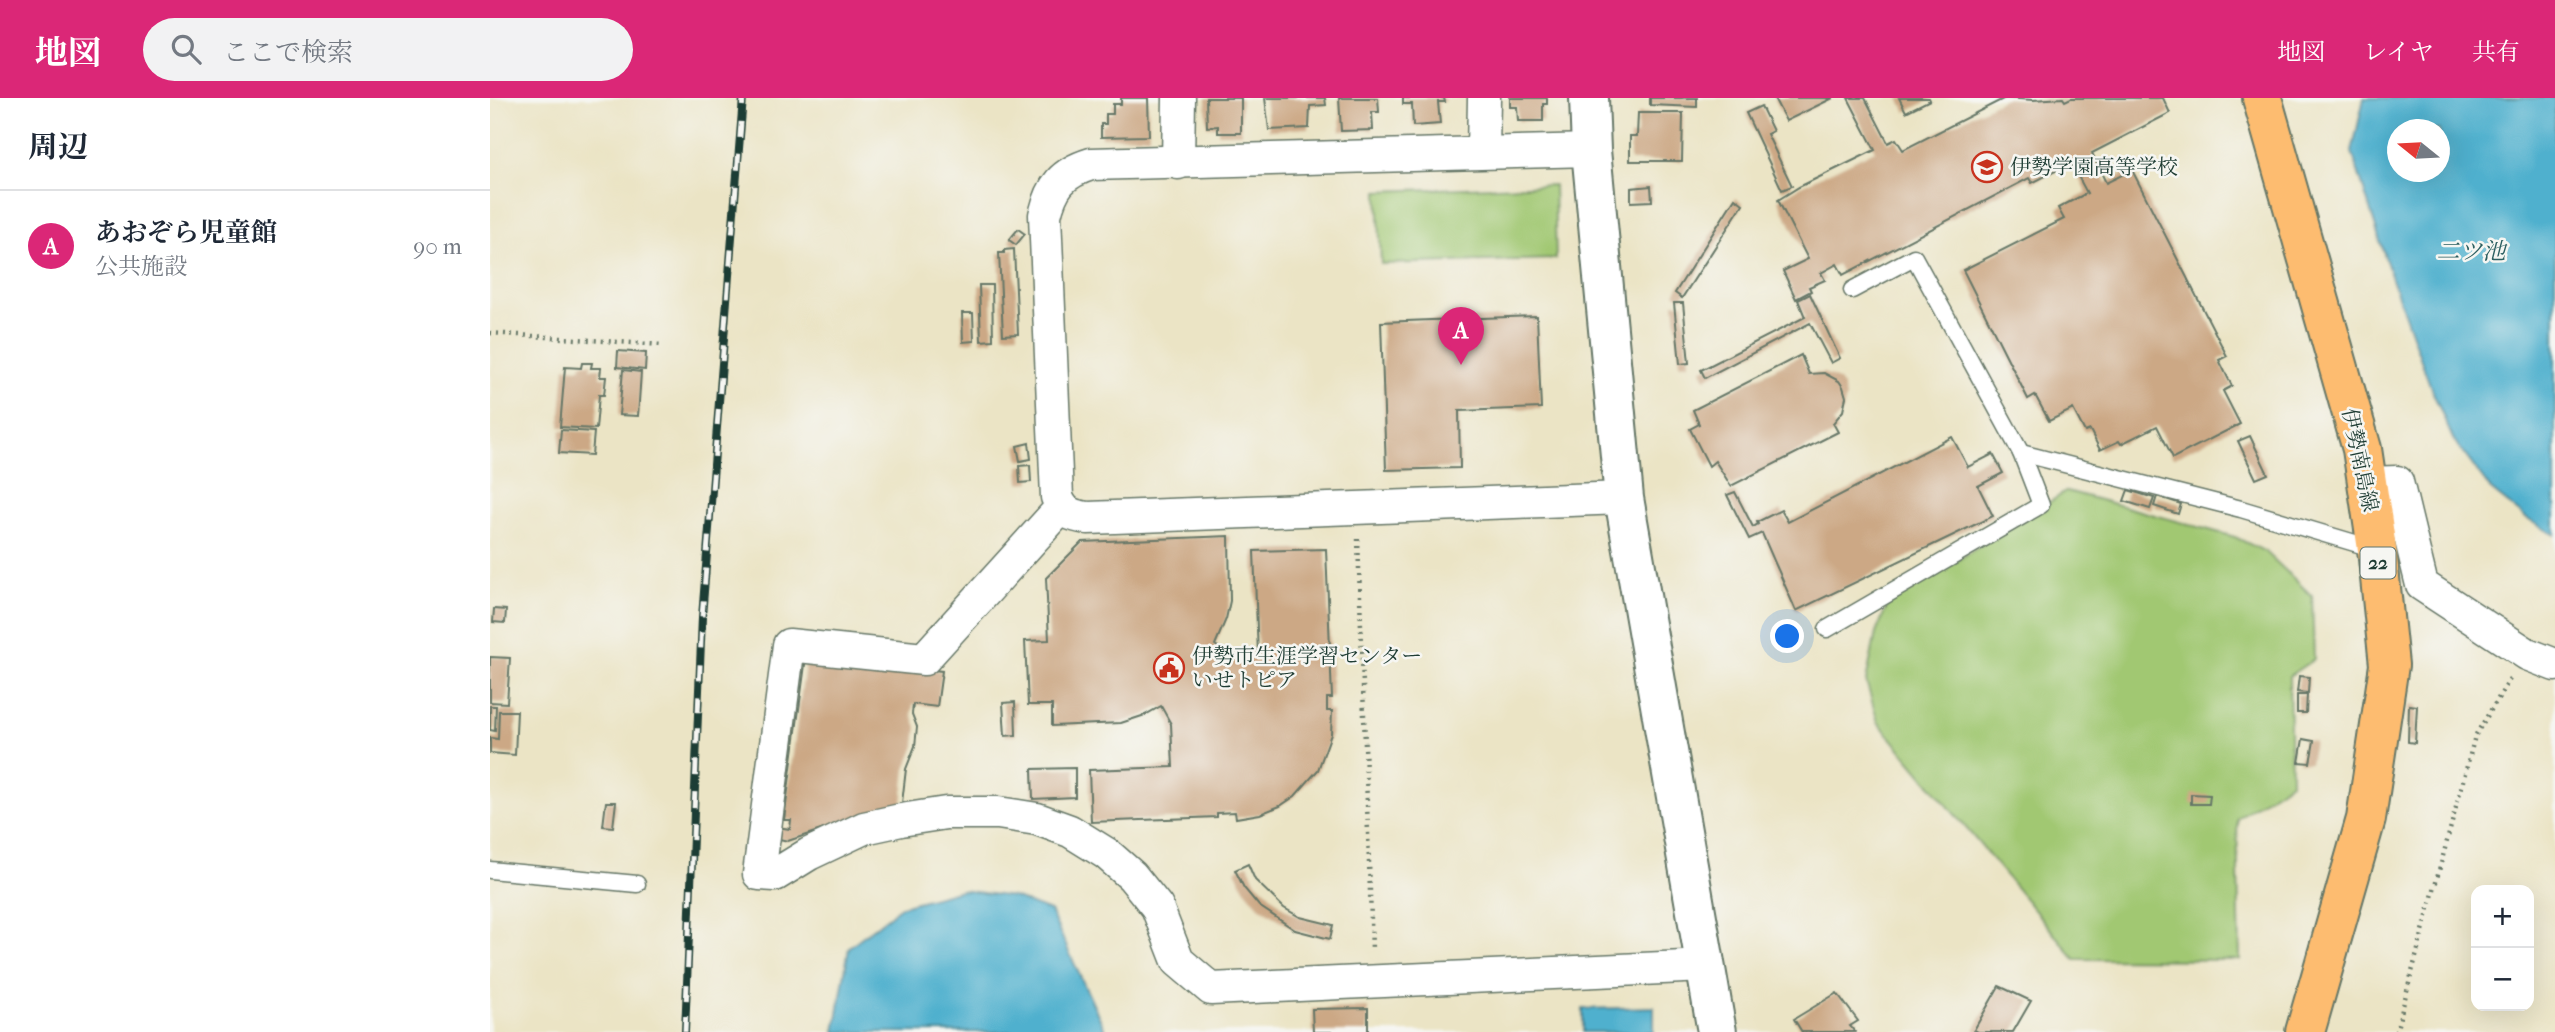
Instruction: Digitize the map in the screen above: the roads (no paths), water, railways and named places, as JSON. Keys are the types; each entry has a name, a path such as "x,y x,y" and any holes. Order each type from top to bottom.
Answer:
{"main road":[{"name":"伊勢南島線","path":"2262,98 2362,449 2377,549 2389,665 2366,819 2305,1032"}],"street":[{"path":"1178,163 1179,98"},
{"path":"1483,152 1484,98"},
{"path":"1589,98 1591,149 1624,498 1717,1032"},
{"path":"1591,149 1091,164 1075,169 1060,180 1049,197 1045,215 1057,497 1061,508 1073,516 1088,518 1624,498"},
{"path":"2367,483 2397,482 2421,585 2541,659"},
{"path":"1061,508 923,659 789,645 759,874 775,875 809,854 864,828 946,813 998,813 1037,819 1070,831 1107,854 1132,876 1157,907 1178,961 1211,989 1706,966"}],"lane":[{"path":"1826,629 2041,505 2021,453 1913,257 1852,290"},
{"path":"2021,453 2241,509 2377,549"},
{"path":"490,870 637,884"}],"water":[{"name":"二ツ池","path":"2364,98 2555,98 2555,535 2527,519 2492,491 2453,439 2431,388 2392,279 2352,152"},
{"path":"961,890 1013,897 1050,911 1106,1032 835,1032 849,947 902,906"},
{"path":"1654,1007 1654,1032 1583,1032 1583,1009"}],"railway":[{"path":"685,1032 702,617 743,98"}],"place":[{"name":"伊勢学園高等学校","path":"1987,167"},
{"name":"あおぞら児童館","path":"1461,365"},
{"name":"伊勢市生涯学習センター いせトピア","path":"1169,668"}]}
